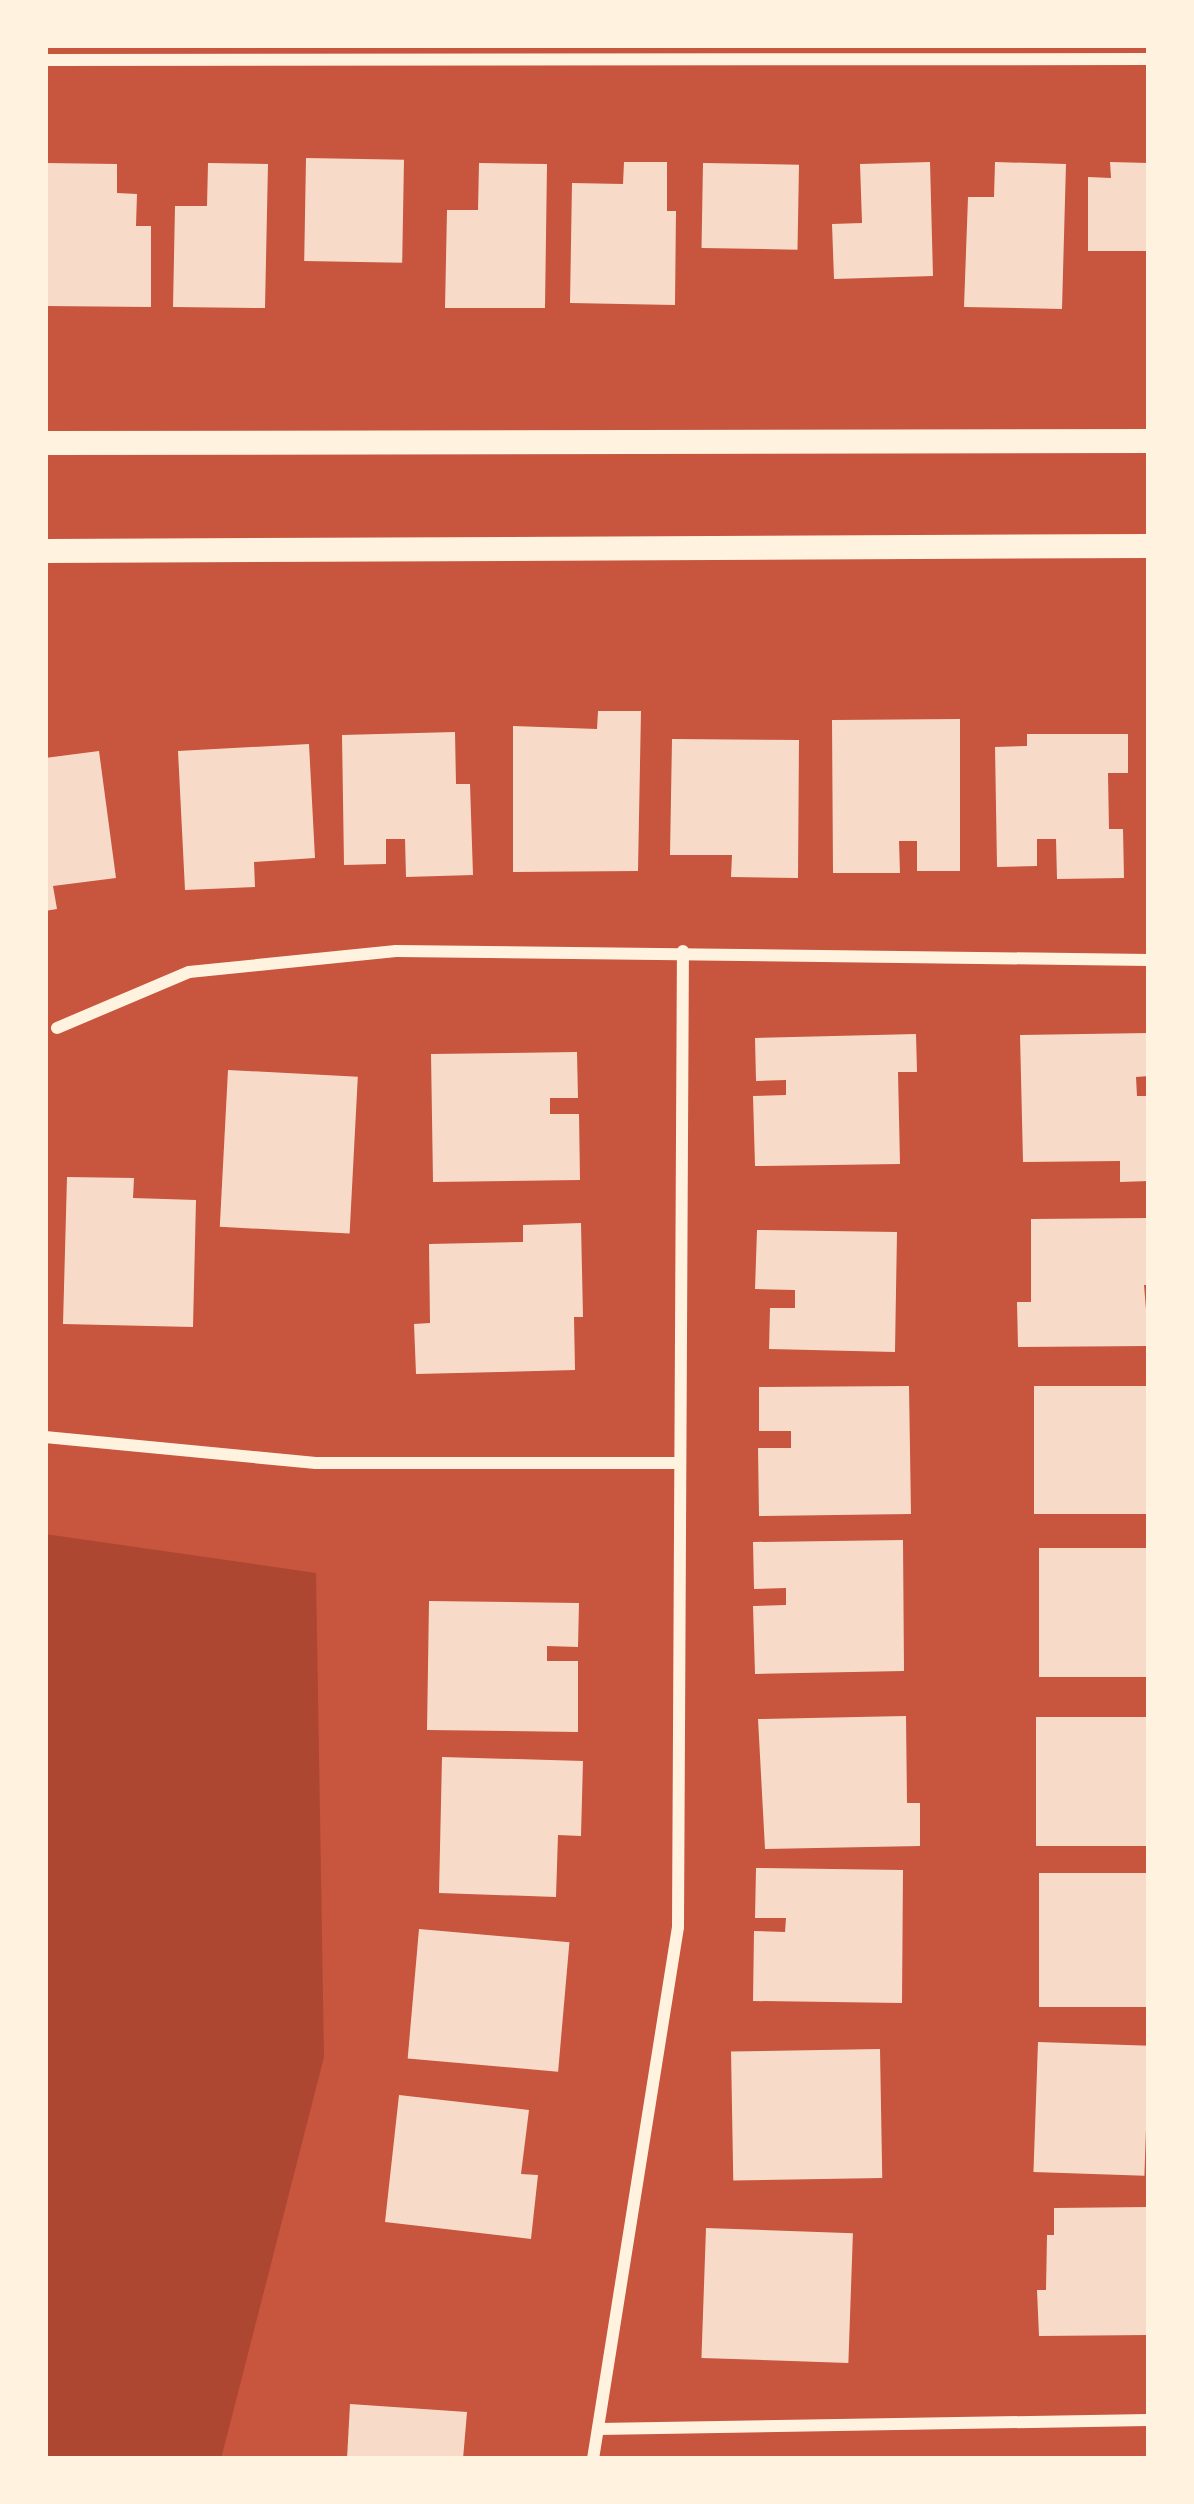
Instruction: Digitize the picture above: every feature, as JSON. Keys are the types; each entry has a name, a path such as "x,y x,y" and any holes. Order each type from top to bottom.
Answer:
{"main road":[{"path":"45,443 1149,441"},
{"path":"45,550 1149,546"}],"street":[{"path":"45,60 389,51 1149,58"},
{"path":"57,1028 189,972 396,951 1149,960"},
{"path":"593,2459 678,1928 683,951"},
{"path":"45,1437 316,1463 678,1463"},
{"path":"598,2429 1149,2420"}],"shaded area":[{"path":"45,1534 316,1573 324,2057 221,2459 45,2459"}],"building":[{"path":"306,158 404,160 402,263 304,261"},
{"path":"624,162 667,162 667,211 676,211 675,305 570,303 572,183 623,184"},
{"path":"930,162 933,276 834,279 832,224 862,223 860,164"},
{"path":"995,162 1066,164 1062,309 964,307 968,197 994,197"},
{"path":"1110,162 1149,163 1149,251 1088,251 1088,177 1111,178"},
{"path":"45,163 117,164 117,193 137,194 136,226 151,226 151,307 45,306"},
{"path":"208,163 268,164 265,308 173,307 175,206 207,206"},
{"path":"479,163 547,164 545,308 445,308 447,210 478,210"},
{"path":"703,163 799,165 798,250 702,248"},
{"path":"598,711 641,711 638,871 513,872 513,726 597,729"},
{"path":"960,719 960,871 917,871 917,841 899,841 900,873 833,873 832,720"},
{"path":"455,732 456,784 470,784 473,875 406,877 405,839 386,839 386,864 344,865 342,735"},
{"path":"1027,734 1128,734 1128,773 1108,773 1109,829 1123,829 1124,878 1057,879 1056,839 1037,839 1037,866 997,867 995,747 1027,746"},
{"path":"672,739 799,740 798,878 731,877 732,855 670,855"},
{"path":"309,744 315,858 254,862 255,887 185,890 178,751"},
{"path":"99,751 116,878 53,886 57,909 45,911 45,758"},
{"path":"1149,1033 1149,1076 1136,1077 1137,1096 1149,1096 1149,1181 1120,1182 1120,1161 1023,1162 1020,1035"},
{"path":"916,1034 917,1072 898,1072 900,1164 755,1166 753,1096 786,1095 786,1080 756,1081 755,1038"},
{"path":"577,1052 578,1098 550,1098 550,1114 579,1114 580,1180 433,1182 431,1054"},
{"path":"228,1070 358,1077 350,1234 220,1227"},
{"path":"67,1177 134,1178 133,1198 196,1200 193,1327 63,1324"},
{"path":"1149,1218 1149,1285 1144,1285 1149,1346 1018,1347 1017,1302 1031,1302 1031,1219"},
{"path":"581,1223 583,1317 574,1317 575,1370 416,1374 414,1324 430,1323 429,1244 523,1242 523,1225"},
{"path":"757,1230 897,1232 895,1352 769,1349 770,1308 795,1308 795,1290 755,1289"},
{"path":"909,1386 911,1514 759,1516 758,1448 791,1448 791,1431 759,1431 759,1387"},
{"path":"1034,1386 1149,1386 1149,1514 1034,1514"},
{"path":"903,1540 904,1671 755,1674 753,1606 786,1605 786,1588 754,1589 753,1542"},
{"path":"1039,1548 1149,1548 1149,1677 1039,1677"},
{"path":"429,1601 579,1603 578,1647 547,1646 547,1661 578,1661 578,1732 427,1730"},
{"path":"906,1716 907,1803 920,1803 920,1846 765,1849 758,1719"},
{"path":"1036,1717 1149,1717 1149,1846 1036,1846"},
{"path":"442,1757 583,1761 581,1836 558,1835 556,1897 439,1893"},
{"path":"756,1868 903,1870 902,2003 753,2001 754,1931 785,1932 786,1918 755,1918"},
{"path":"1039,1873 1149,1873 1149,2007 1039,2007"},
{"path":"419,1929 569,1942 558,2072 408,2059"},
{"path":"1038,2042 1149,2046 1144,2176 1033,2172"},
{"path":"880,2049 882,2178 733,2181 731,2052"},
{"path":"399,2095 529,2110 521,2174 538,2175 531,2239 385,2222"},
{"path":"1149,2207 1149,2335 1039,2336 1037,2290 1046,2290 1047,2235 1054,2235 1054,2208"},
{"path":"706,2228 853,2233 848,2363 701,2358"},
{"path":"350,2404 467,2412 463,2459 347,2459"}]}
